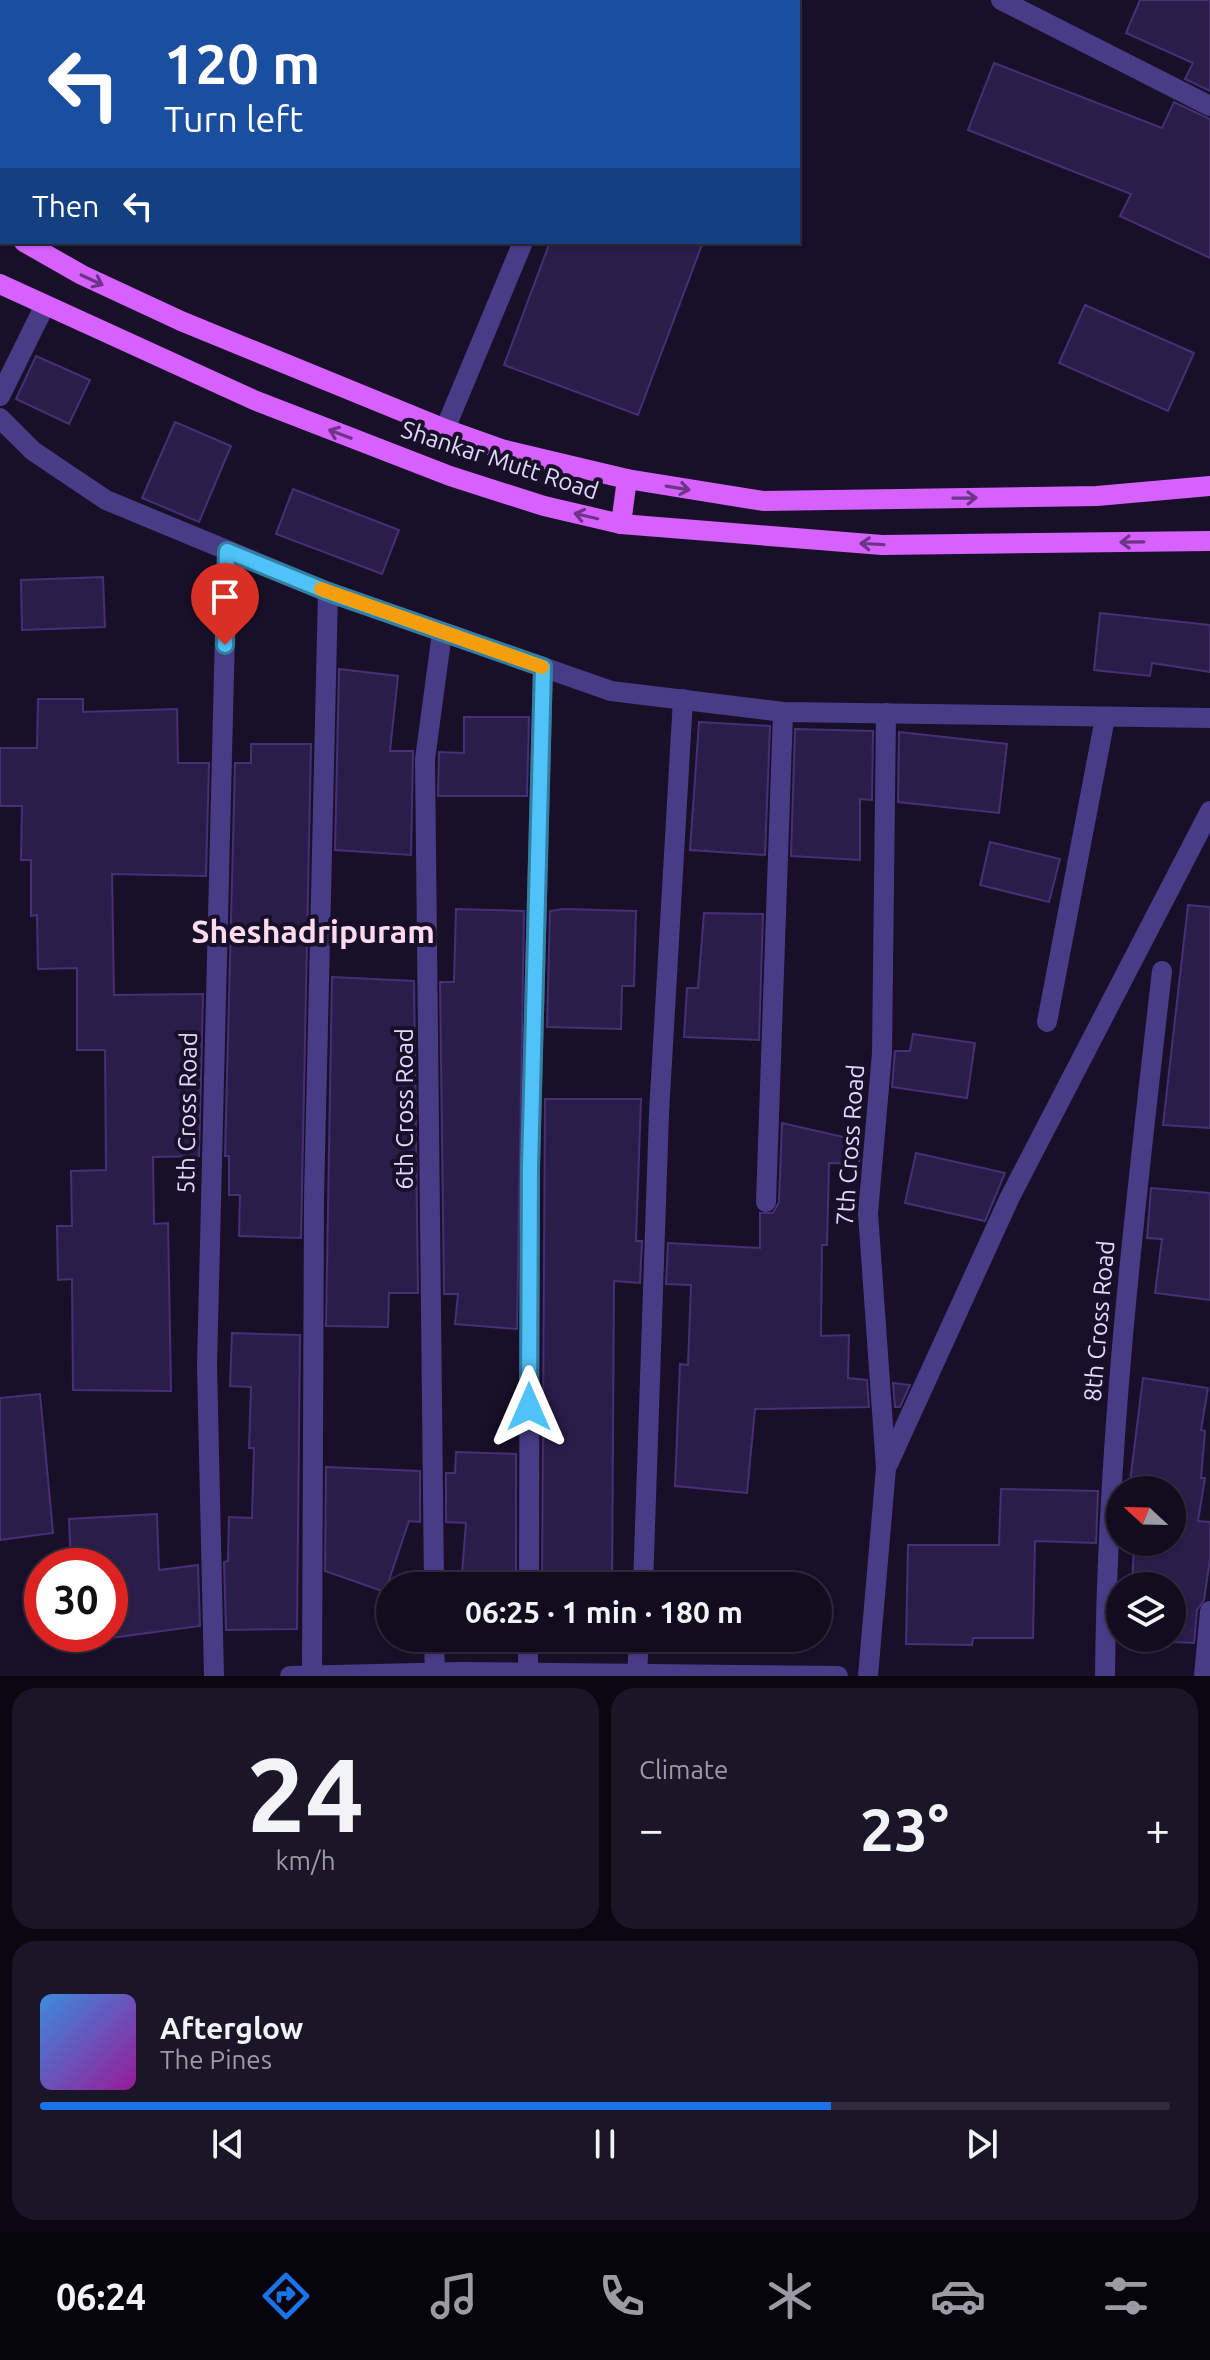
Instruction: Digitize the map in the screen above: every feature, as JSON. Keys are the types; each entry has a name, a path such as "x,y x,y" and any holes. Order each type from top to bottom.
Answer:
{"main road":[{"name":"Shankar Mutt Road","path":"28,244 82,275 181,321 445,429 501,449 627,479 763,501 1097,496 1210,486"},
{"name":"Shankar Mutt Road","path":"0,284 44,307 254,400 450,476 544,506 621,524 882,545 1210,541"},
{"path":"621,524 627,479"}],"street":[{"path":"1001,0 1210,106"},
{"path":"445,429 522,244"},
{"path":"0,396 44,307"},
{"path":"0,418 33,451 106,500 328,592 611,691 783,712 1210,718"},
{"name":"5th Cross Road","path":"214,1676 207,1365 227,551"},
{"path":"312,1676 314,1198 328,592"},
{"name":"6th Cross Road","path":"434,1572 425,759 442,633"},
{"path":"529,1572 530,1168 543,667"},
{"path":"643,1572 659,1113 683,699"},
{"path":"766,1202 783,712"},
{"name":"7th Cross Road","path":"868,1676 886,1468 868,1213 882,1053 886,713"},
{"path":"1047,1022 1105,718"},
{"path":"886,1468 1010,1197 1210,811"},
{"name":"8th Cross Road","path":"1105,1676 1107,1527 1130,1256 1162,971"},
{"path":"1204,1676 1210,1611"},
{"path":"434,1652 434,1674"},
{"path":"528,1652 528,1674"},
{"path":"637,1675 638,1652"},
{"path":"290,1676 838,1676"}],"building":[{"path":"1140,0 1210,0 1210,91 1185,79 1193,63 1126,33"},
{"path":"994,63 1162,128 1174,102 1210,119 1210,258 1120,216 1131,194 968,130"},
{"path":"549,244 702,244 638,415 504,365"},
{"path":"1085,305 1194,353 1168,411 1059,363"},
{"path":"36,356 90,380 69,424 16,399"},
{"path":"175,422 231,446 199,522 142,498"},
{"path":"293,489 399,530 382,574 276,534"},
{"path":"103,577 105,627 22,630 21,580"},
{"path":"1100,613 1210,625 1210,672 1152,663 1150,676 1094,670"},
{"path":"339,669 398,676 390,751 413,751 411,855 335,850"},
{"path":"38,699 83,699 83,712 177,709 178,763 209,763 206,876 112,874 114,995 203,994 199,1156 153,1157 154,1224 168,1223 171,1391 73,1390 72,1279 58,1280 57,1226 72,1226 71,1171 106,1170 105,1050 77,1050 77,968 38,969 37,915 31,916 31,860 21,860 22,806 0,806 0,748 37,748"},
{"path":"464,717 529,717 527,796 438,796 439,752 464,753"},
{"path":"699,722 770,726 765,855 690,850"},
{"path":"795,729 873,731 872,800 860,799 860,860 791,856"},
{"path":"899,732 1007,744 999,813 898,802"},
{"path":"251,744 311,744 301,1238 239,1236 240,1195 229,1195 229,1156 225,1156 235,763 251,763"},
{"path":"990,842 1060,859 1049,902 980,885"},
{"path":"1188,905 1210,907 1210,1128 1163,1125"},
{"path":"456,909 524,911 517,1329 455,1324 458,1294 444,1294 440,982 454,982"},
{"path":"550,911 636,911 634,986 622,986 621,1029 547,1027"},
{"path":"704,913 763,914 759,1040 684,1037 687,988 698,988"},
{"path":"332,977 414,981 418,1293 389,1293 388,1327 326,1326"},
{"path":"913,1034 975,1043 967,1098 892,1087 895,1051 910,1051"},
{"path":"545,1099 641,1099 636,1241 642,1241 640,1283 614,1281 612,1572 542,1572"},
{"path":"782,1123 861,1141 859,1164 829,1163 827,1245 822,1245 821,1336 849,1335 848,1378 867,1380 869,1407 755,1409 747,1493 675,1486 680,1364 688,1365 691,1285 666,1284 668,1243 760,1248 760,1213 773,1213 779,1202"},
{"path":"916,1153 1005,1173 985,1221 905,1203"},
{"path":"1151,1188 1210,1193 1210,1300 1155,1293 1162,1239 1147,1238"},
{"path":"232,1333 300,1335 297,1629 226,1630 224,1562 228,1561 229,1517 252,1518 254,1448 249,1448 251,1387 230,1386"},
{"path":"1143,1378 1208,1388 1201,1430 1205,1431 1201,1478 1205,1478 1198,1521 1210,1522 1210,1559 1204,1600 1197,1610 1194,1643 1186,1643 1186,1572 1133,1572 1133,1556 1186,1556 1186,1476 1131,1476"},
{"path":"893,1383 910,1385 900,1407 895,1407"},
{"path":"40,1394 53,1533 0,1540 0,1398"},
{"path":"456,1452 516,1454 516,1572 462,1572 466,1523 446,1522 446,1473 455,1473"},
{"path":"326,1467 420,1471 420,1522 409,1521 392,1572 376,1572 376,1589 325,1571"},
{"path":"1001,1489 1098,1491 1096,1543 1035,1541 1033,1638 973,1638 972,1645 906,1644 908,1545 999,1545"},
{"path":"157,1514 159,1570 198,1565 200,1626 128,1636 128,1548 70,1548 69,1519"}],"slow traffic":[{"path":"321,589 542,667"}],"district":[{"name":"Sheshadripuram","path":"313,931"}],"route":[{"path":"225,645 227,551 328,592 543,667 530,1168 529,1407"}]}
